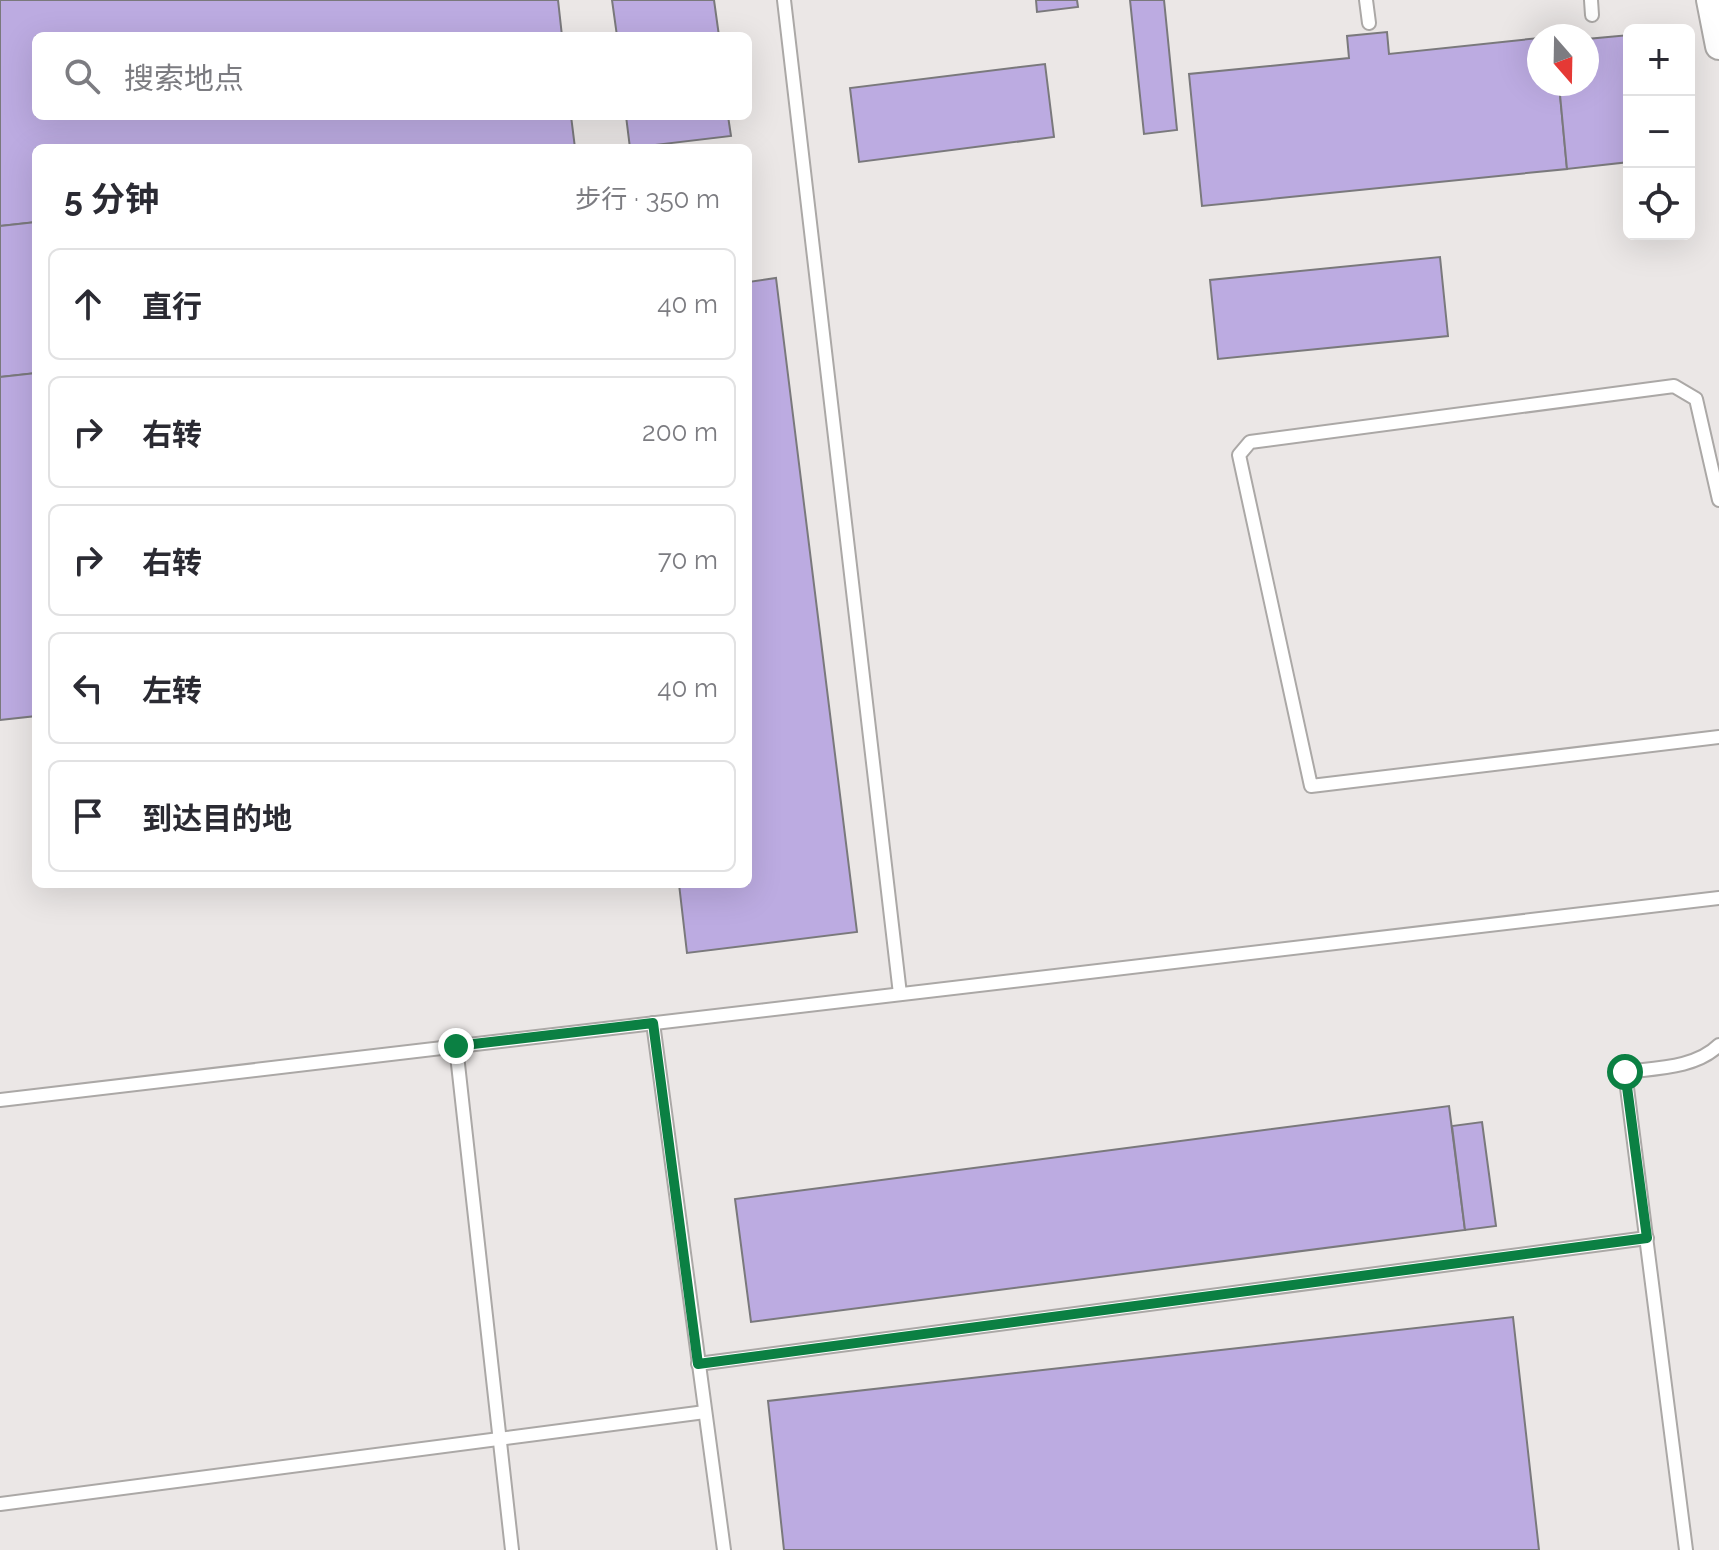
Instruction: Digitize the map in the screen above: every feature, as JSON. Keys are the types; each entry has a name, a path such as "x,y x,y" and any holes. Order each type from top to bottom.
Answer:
{"street":[{"path":"1710,0 1719,46"}],"lane":[{"path":"784,0 900,994"},
{"path":"1366,0 1369,23"},
{"path":"1591,0 1592,15"},
{"path":"1719,500 1696,399 1674,386 1250,442 1239,455 1311,786 1719,737"},
{"path":"0,1100 1719,898"},
{"path":"653,1023 724,1550"},
{"path":"1686,1550 1625,1072 1680,1064 1709,1056 1719,1045"},
{"path":"456,1046 512,1550"},
{"path":"698,1364 1647,1238"},
{"path":"0,1504 705,1412"}],"building":[{"path":"0,0 558,0 562,32 32,32 32,120 572,120 574,144 32,144 32,222 0,226"},
{"path":"612,0 714,0 718,32 616,32"},
{"path":"1036,0 1077,0 1078,7 1037,12"},
{"path":"1130,0 1164,0 1177,130 1144,134"},
{"path":"1387,32 1389,54 1527,39 1527,96 1560,96 1567,169 1202,206 1189,74 1349,58 1347,36"},
{"path":"1623,36 1623,163 1567,169 1560,96 1599,96 1599,38"},
{"path":"1045,64 1054,137 859,162 850,88"},
{"path":"626,120 729,120 731,136 664,144 630,144"},
{"path":"32,222 32,373 0,377 0,226"},
{"path":"1440,257 1448,336 1218,359 1210,280"},
{"path":"776,278 857,932 687,953 679,888 752,888 752,281"},
{"path":"32,373 32,716 0,720 0,377"},
{"path":"1449,1106 1465,1230 751,1322 735,1199"},
{"path":"1482,1122 1496,1226 1465,1230 1452,1126"},
{"path":"1513,1317 1539,1550 784,1550 768,1401"}],"route":[{"path":"456,1046 653,1023 698,1364 1647,1238 1625,1072"}]}
